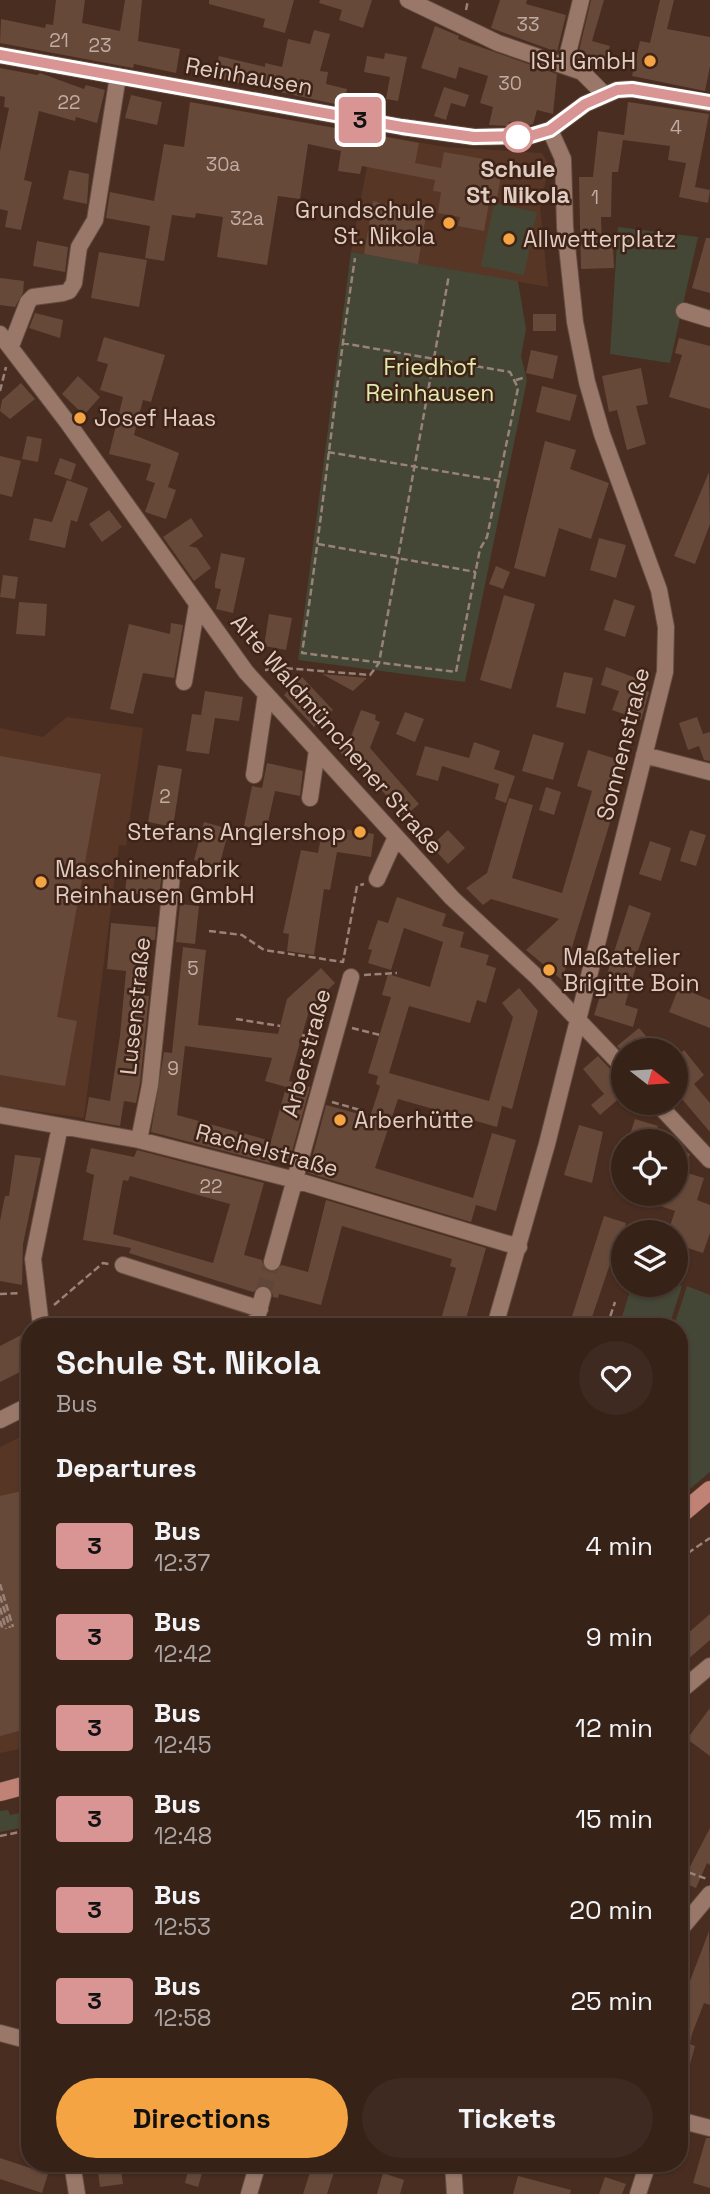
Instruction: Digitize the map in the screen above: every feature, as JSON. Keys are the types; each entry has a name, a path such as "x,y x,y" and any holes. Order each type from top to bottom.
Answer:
{"main road":[{"path":"688,1508 710,1490"},
{"path":"0,1785 21,1784"},
{"path":"0,1792 21,1786"}],"street":[{"path":"408,0 498,43 582,72 604,94 632,89 710,103"},
{"path":"565,65 581,0"},
{"name":"Reinhausen","path":"0,55 441,133 514,138 550,130 604,94"},
{"path":"5,340 27,302 33,298 69,291 74,283 79,247 94,220 118,76"},
{"name":"Sonnenstraße","path":"497,1318 519,1247 578,1020 665,672 663,610 602,434 587,382 575,322 565,227 563,159 550,130"},
{"path":"684,311 710,319"},
{"name":"Alte Waldmünchener Straße","path":"5,340 68,422 246,672 453,898 611,1055"},
{"path":"184,682 197,605"},
{"path":"254,775 266,694"},
{"path":"310,798 317,750"},
{"path":"644,755 710,772"},
{"path":"377,879 396,837"},
{"name":"Lusenstraße","path":"139,1140 150,1085 172,876"},
{"name":"Arberstraße","path":"272,1262 351,977"},
{"name":"Rachelstraße","path":"0,1115 139,1140 295,1180 519,1247"},
{"path":"668,1115 710,1160"},
{"path":"40,1318 33,1259 60,1126"},
{"path":"122,1265 261,1302 257,1318"},
{"path":"0,1420 21,1410"},
{"path":"688,1684 710,1666"},
{"path":"688,1920 710,1894"},
{"path":"0,2033 21,2039"},
{"path":"688,2122 710,2128"},
{"path":"73,2172 77,2194"},
{"path":"249,2194 255,2172"},
{"path":"454,2172 455,2194"},
{"path":"638,2194 645,2172"}],"path":[{"path":"342,343 510,372 518,388 487,537 480,549 456,672 302,653 342,343 355,258"},
{"path":"246,672 284,667 370,675 379,663 449,275"},
{"path":"514,380 526,377"},
{"path":"328,452 500,481"},
{"path":"318,544 476,572"},
{"path":"209,931 242,935 264,950 344,961 357,886 377,879"},
{"path":"351,977 382,971 397,972"},
{"path":"236,1018 280,1026"},
{"path":"338,1024 380,1035"},
{"path":"318,1098 360,1110"},
{"path":"46,1318 78,1282 103,1263 122,1265"},
{"path":"0,1294 35,1288"},
{"path":"610,1318 615,1302"},
{"path":"688,1553 710,1538"},
{"path":"0,1584 8,1629"},
{"path":"0,1596 8,1629"},
{"path":"0,1608 8,1629"},
{"path":"0,1621 8,1629"},
{"path":"0,1836 21,1832"},
{"path":"688,1872 710,1880"}],"shaded area":[{"name":"Grundschule St. Nikola","path":"373,134 445,147 542,153 549,166 540,207 548,287 351,252"},
{"path":"67,717 143,728 126,846 119,845 84,1118 0,1106 0,728 43,737"},
{"path":"21,1436 21,1749 0,1753 0,1447"}],"green space":[{"name":"Allwetterplatz","path":"494,203 537,212 524,275 481,266"},
{"path":"618,227 698,237 670,363 610,354"},
{"name":"Friedhof Reinhausen","path":"351,252 518,281 526,329 521,356 527,380 465,682 298,660"},
{"path":"688,1286 710,1295 710,1472 688,1490 688,1318 677,1318 683,1297 688,1297"},
{"path":"628,1297 678,1297 672,1318 622,1318"},
{"path":"8,1810 10,1815 21,1813 21,1828 0,1832 0,1811"}],"building":[{"path":"56,0 85,0 82,23 120,31 125,0 142,0 138,41 180,49 176,73 134,64 133,68 0,43 1,19 45,28 46,24 53,25"},
{"path":"209,0 294,0 285,33 263,27 265,19 209,4"},
{"path":"320,0 372,0 363,28 339,20 342,10 319,3"},
{"path":"500,0 527,0 526,4 566,15 557,52 491,28"},
{"path":"591,0 604,0 592,41 610,46 603,71 577,59"},
{"path":"660,0 674,0 667,29 710,37 710,66 705,91 632,76 640,41 650,43"},
{"path":"435,26 459,36 458,39 557,74 553,114 537,110 533,124 528,126 509,122 508,126 489,125 493,107 480,103 488,76 459,67 456,79 421,68"},
{"path":"314,30 330,34 320,71 328,72 326,84 347,89 344,106 214,78 219,56 265,67 265,63 282,67 288,39 310,44"},
{"path":"385,53 407,57 398,101 386,99 390,77 364,72 367,56 384,59"},
{"path":"0,68 37,75 40,73 84,89 86,85 105,90 97,123 76,117 75,121 39,111 24,180 32,182 21,230 5,227 8,211 0,209 0,151 9,108 4,107 5,97 0,96"},
{"path":"444,87 469,95 465,107 451,103 446,120 434,116"},
{"path":"131,95 162,102 157,125 125,118"},
{"path":"190,102 419,143 415,163 441,168 444,152 489,160 488,164 493,165 491,175 501,176 497,198 490,197 484,231 458,226 460,217 438,213 441,192 433,191 435,180 362,166 360,174 338,171 341,151 308,144 300,199 278,196 267,265 217,257 223,217 196,213 195,218 172,215 164,261 145,258 150,226 106,218 110,192 154,201 164,144 184,147"},
{"path":"628,102 709,114 695,187 710,190 708,203 679,197 686,163 668,160 670,146 623,140 618,172 612,172 611,217 601,217 602,247 613,246 614,268 581,269 579,177 593,177 598,131 624,135"},
{"path":"69,170 89,174 87,204 63,199"},
{"path":"373,201 426,215 418,264 364,254"},
{"path":"706,238 710,238 710,293 692,288"},
{"path":"37,241 68,247 65,272 33,266"},
{"path":"99,252 147,260 139,307 91,298"},
{"path":"0,278 24,281 23,293 15,307 0,305"},
{"path":"35,313 63,320 60,338 29,328"},
{"path":"533,314 556,314 556,331 533,331"},
{"path":"104,337 165,355 151,402 143,400 134,435 179,453 168,487 176,490 166,519 145,512 155,483 146,480 151,464 109,454 123,397 100,390 108,364 97,361"},
{"path":"679,338 710,346 710,409 669,397 682,355 675,353"},
{"path":"531,350 558,356 553,379 526,373"},
{"path":"641,368 648,404 636,406 646,444 627,450 617,410 609,412 602,376"},
{"path":"78,376 100,397 84,415 62,394"},
{"path":"21,383 35,399 10,419 0,411 2,400"},
{"path":"542,386 577,395 570,421 536,412"},
{"path":"27,436 42,439 38,462 22,459"},
{"path":"545,441 576,450 570,469 609,483 591,539 559,528 545,577 514,568"},
{"path":"0,456 21,461 12,497 0,494"},
{"path":"60,458 76,464 71,480 54,474"},
{"path":"709,472 710,524 695,564 674,556"},
{"path":"67,480 88,488 77,522 71,520 65,548 29,540 34,518 52,522"},
{"path":"109,510 122,527 102,542 89,524"},
{"path":"191,518 203,536 189,546 197,548 211,568 194,581 163,537"},
{"path":"599,538 626,545 616,578 590,570"},
{"path":"221,553 245,558 233,613 216,609 221,589 215,588 215,583"},
{"path":"496,566 510,572 503,589 489,584"},
{"path":"3,575 18,577 15,599 0,597"},
{"path":"504,595 535,604 511,689 480,680"},
{"path":"614,599 635,606 625,637 604,630"},
{"path":"19,602 47,604 45,636 16,634"},
{"path":"269,614 292,618 286,650 264,646"},
{"path":"171,623 183,625 174,678 143,673 133,714 110,709 129,624 170,634"},
{"path":"606,667 639,679 636,687 649,692 641,720 612,710 619,691 601,685"},
{"path":"564,672 593,678 585,714 556,707"},
{"path":"322,674 367,678 353,691"},
{"path":"302,677 333,710 314,727 284,695"},
{"path":"205,691 243,697 239,721 215,718 209,754 186,751 192,714 201,715"},
{"path":"361,710 376,715 375,720 380,722 370,748 419,804 405,816 354,760 349,763 336,747 352,734"},
{"path":"405,712 424,719 415,742 396,734"},
{"path":"697,717 703,734 710,732 710,761 704,760 699,746 688,750 679,723"},
{"path":"533,734 564,743 553,780 522,771"},
{"path":"474,742 500,751 494,769 515,776 506,803 495,799 499,784 442,766 438,781 416,775 425,746 469,758"},
{"path":"588,750 619,760 606,803 615,806 562,980 526,950 559,919 491,899 483,905 466,888 487,873 509,798 533,805 512,878 562,893 592,791 577,786"},
{"name":"Maschinenfabrik Reinhausen GmbH","path":"0,756 101,774 57,1017 77,1021 65,1086 0,1075"},
{"path":"267,763 303,771 300,796 275,791 266,831 244,826 252,786 262,788"},
{"path":"158,765 182,769 173,827 148,822"},
{"path":"546,787 561,792 554,815 539,810"},
{"path":"204,822 229,829 219,867 194,860"},
{"path":"323,826 374,834 371,857 337,852 330,890 324,889 314,955 287,951 289,934 283,933 301,850 318,853"},
{"path":"448,830 465,848 448,864 431,846"},
{"path":"690,830 706,835 696,866 680,861"},
{"path":"650,841 671,848 661,881 639,874"},
{"path":"128,867 162,872 159,897 125,892"},
{"path":"397,897 446,914 442,926 464,932 460,947 489,955 486,965 496,968 486,1003 477,1000 470,1023 409,1006 389,1073 489,1101 513,1017 502,1003 519,988 538,1011 512,1109 502,1106 497,1127 398,1099 375,1168 473,1198 492,1133 516,1140 496,1211 476,1205 471,1222 308,1173 326,1105 370,1117 380,1086 376,1084 378,1076 368,1073 391,997 382,995 388,974 430,987 443,942 404,928 391,970 368,963 372,950 368,949 378,920 388,923"},
{"path":"180,904 199,906 195,944 176,942"},
{"path":"629,905 651,913 634,962 637,963 625,1005 638,1009 633,1027 594,1015"},
{"path":"111,923 156,927 155,940 150,940 145,996 149,996 140,1083 136,1103 124,1101 120,1126 85,1120 89,1097 110,1101 120,1036 126,971 107,969"},
{"path":"183,947 206,950 198,1025 278,1034 287,999 321,968 335,983 310,1007 289,1081 310,1087 290,1159 272,1154 270,1163 151,1132 164,1052 172,1053","holes":["185,1046 272,1058 265,1081 286,1087 271,1141 177,1115"]},
{"path":"679,987 710,1000 710,1028 669,1012"},
{"path":"639,1028 648,1038 627,1038"},
{"path":"688,1055 704,1075 694,1084 710,1103 710,1132 688,1106"},
{"path":"598,1056 611,1070 611,1105 600,1115 591,1105 604,1094 583,1069"},
{"path":"635,1119 658,1126 657,1129 632,1129"},
{"path":"579,1125 603,1132 592,1183 564,1175"},
{"path":"91,1148 134,1157 137,1150 264,1183 244,1255 262,1260 264,1269 270,1272 282,1265 308,1272 326,1200 486,1248 466,1318 441,1318 456,1268 450,1266 452,1259 342,1226 321,1305 279,1294 278,1298 273,1297 271,1288 265,1285 253,1292 129,1253 131,1248 83,1240 94,1175 86,1172","holes":["130,1176 230,1204 213,1263 113,1234 123,1180 128,1181"]},
{"path":"15,1155 41,1158 23,1244 22,1285 0,1281 0,1221 5,1196 9,1196"},
{"path":"688,1173 704,1178 697,1200 710,1205 710,1233 703,1253 688,1248 688,1220 672,1220 675,1211 660,1206 688,1206"},
{"path":"604,1216 617,1220 611,1220 611,1261 592,1318 572,1318"},
{"path":"21,1335 21,1372 0,1382 0,1346"},
{"path":"21,1491 21,1730 0,1736 0,1496"},
{"path":"710,1614 710,1640 688,1659 688,1633"},
{"path":"710,1708 710,1756 688,1738"},
{"path":"710,1828 710,1865 707,1863 696,1888 688,1885 688,1870"},
{"path":"709,1931 710,2005 704,2003 692,2034 690,2044 695,2046 688,2072 688,1986"},
{"path":"706,2138 710,2138 710,2188 693,2183"},
{"path":"0,2158 21,2165 21,2172 48,2174 42,2193 0,2179"},
{"path":"98,2172 121,2172 123,2184 100,2187"},
{"path":"188,2172 202,2172 198,2187 185,2183"},
{"path":"310,2172 334,2172 327,2194 303,2194"},
{"path":"383,2173 404,2180 400,2194 377,2194"},
{"path":"518,2176 571,2190 570,2194 513,2194"},
{"path":"605,2177 626,2184 622,2194 599,2194"}],"tunnel":[{"path":"263,1295 272,1262"}],"bus line":[{"name":"3","path":"0,55 402,127 474,137 514,138 550,130 585,104 617,90 632,89 710,102"}],"place":[{"name":"ISH GmbH","path":"650,61"},
{"name":"Schule St. Nikola","path":"518,137"},
{"name":"Grundschule St. Nikola","path":"449,223"},
{"name":"Allwetterplatz","path":"509,239"},
{"name":"Josef Haas","path":"80,418"},
{"name":"Stefans Anglershop","path":"360,832"},
{"name":"Maschinenfabrik Reinhausen GmbH","path":"41,882"},
{"name":"Maßatelier Brigitte Boin","path":"549,970"},
{"name":"Arberhütte","path":"340,1120"}]}
